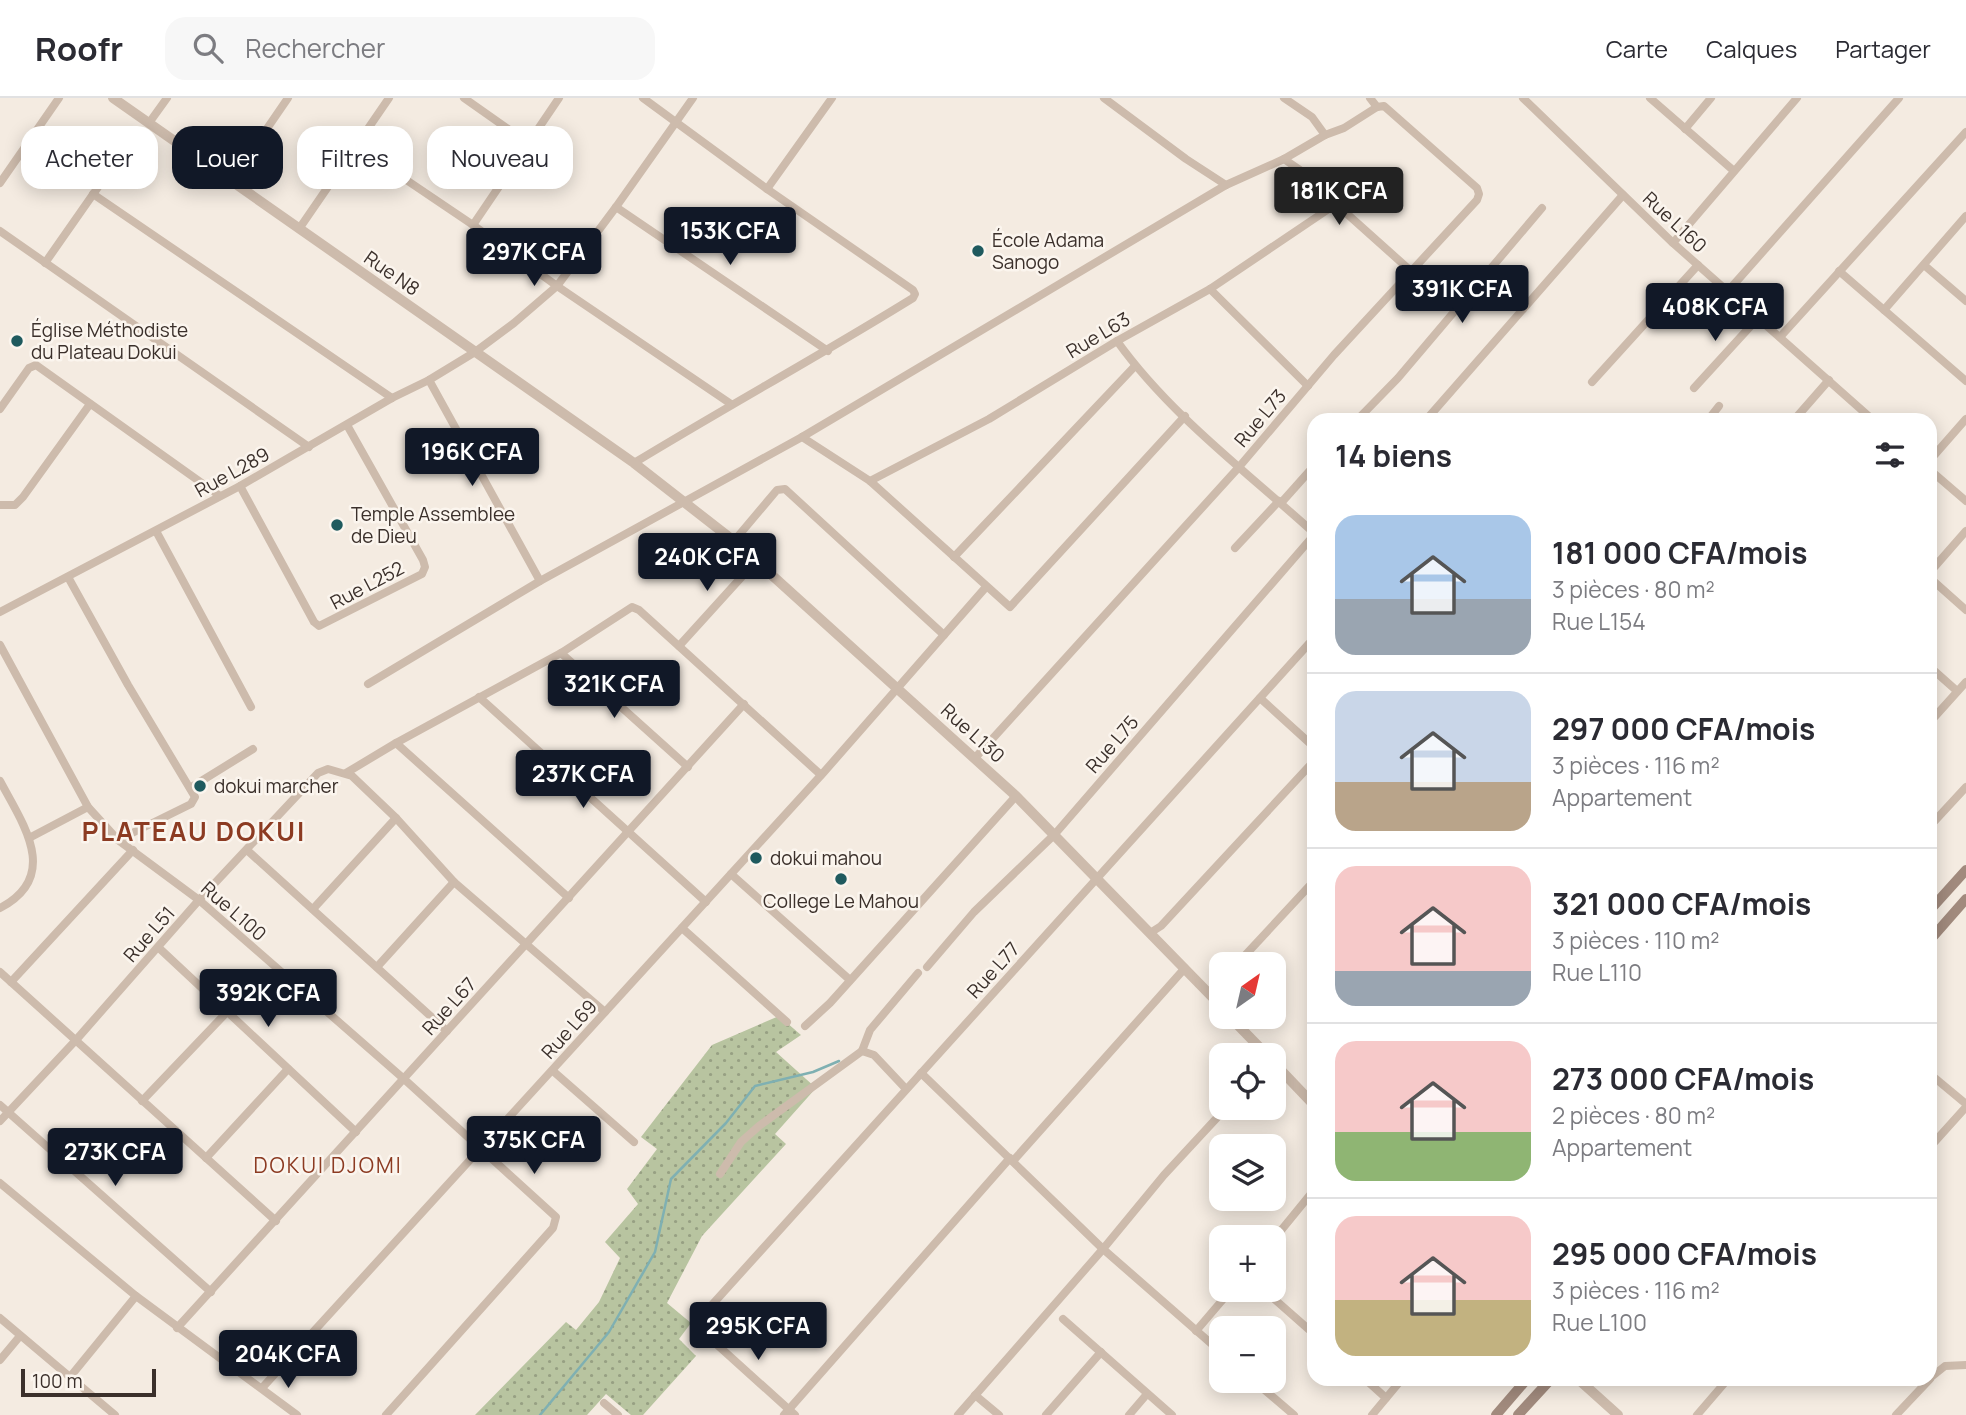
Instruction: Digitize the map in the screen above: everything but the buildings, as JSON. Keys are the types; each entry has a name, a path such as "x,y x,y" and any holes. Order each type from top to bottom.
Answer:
{"main road":[{"path":"1937,902 1966,870"},
{"path":"1937,932 1966,899"},
{"path":"1496,1415 1521,1386"},
{"path":"1518,1415 1544,1386"}],"street":[{"path":"0,183 59,98"},
{"name":"Rue N8","path":"113,98 172,139"},
{"path":"149,123 167,98"},
{"path":"269,126 288,98"},
{"path":"369,126 389,98"},
{"path":"464,98 504,126"},
{"path":"540,126 559,98"},
{"path":"634,463 828,351 913,298 915,294 643,98"},
{"name":"Rue L289","path":"0,612 240,486 475,352 557,286 693,98"},
{"path":"766,189 832,98"},
{"path":"1104,98 1226,185"},
{"path":"1284,98 1312,117 1325,135"},
{"path":"368,684 540,581 802,437 1226,185 1284,159 1380,107 1370,98"},
{"name":"Rue L160","path":"1523,98 1673,243 1865,413"},
{"path":"1650,98 1734,171"},
{"path":"1685,129 1711,98"},
{"path":"1673,243 1797,98"},
{"path":"1728,291 1899,98"},
{"name":"Rue L73","path":"975,758 1477,200 1477,188 1380,107"},
{"path":"1780,337 1966,132"},
{"path":"1284,159 1313,179 1336,204 1412,272"},
{"path":"413,185 732,404"},
{"path":"46,263 97,189"},
{"name":"Rue N8","path":"242,189 685,501"},
{"path":"299,229 326,189"},
{"path":"473,225 497,189"},
{"path":"93,194 392,398"},
{"path":"1432,413 1623,195"},
{"name":"Rue L63","path":"870,481 989,419 1117,341 1210,289 1336,204"},
{"path":"616,207 828,351"},
{"path":"1364,413 1398,378 1542,208"},
{"path":"1884,310 1966,216"},
{"path":"0,231 309,447"},
{"path":"1592,382 1698,265"},
{"path":"1924,265 1966,301"},
{"path":"1839,271 1966,381"},
{"path":"1210,289 1308,386"},
{"path":"1694,388 1758,318"},
{"path":"1117,341 1135,366 1185,416 1307,527"},
{"path":"0,409 29,368 36,365 220,496"},
{"path":"954,558 1135,366"},
{"path":"429,380 540,581"},
{"path":"1800,413 1829,380"},
{"path":"0,505 15,505 23,497 90,404"},
{"path":"1714,413 1719,407"},
{"path":"802,437 870,481 1007,606 1014,606 1185,416"},
{"path":"1937,452 1966,419"},
{"name":"Rue L252","path":"240,486 314,622 319,626 422,574 425,567 423,559 347,425"},
{"path":"1235,548 1307,473"},
{"path":"1937,476 1966,501"},
{"path":"734,541 777,490 785,489 944,635"},
{"name":"Rue L130","path":"685,501 757,560 1016,796 1208,993"},
{"path":"156,531 251,707"},
{"path":"1937,564 1966,531"},
{"name":"Rue L75","path":"927,967 974,912 1055,834 1307,542"},
{"path":"679,646 757,560"},
{"path":"68,578 195,799 191,804 118,840"},
{"path":"1937,584 1966,610"},
{"name":"Rue L69","path":"262,1388 682,929 986,587"},
{"path":"346,773 561,653 635,607 821,775"},
{"name":"Rue L100","path":"0,645 88,807 118,840 199,900 404,1079 557,1220 386,1415"},
{"name":"Rue L77","path":"789,1413 703,1332 698,1325 701,1317 1307,646"},
{"path":"561,653 688,767"},
{"path":"1937,673 1957,691"},
{"path":"1937,713 1966,682"},
{"path":"479,697 706,902"},
{"path":"1260,698 1307,741"},
{"name":"Rue L67","path":"177,1328 744,704"},
{"path":"396,743 569,898"},
{"path":"190,788 253,749"},
{"name":"Rue L51","path":"0,1121 159,948 199,900 318,773 324,769 346,773"},
{"path":"1150,933 1161,926 1307,769"},
{"path":"346,773 396,818 454,882 605,1012"},
{"path":"0,781 31,837 33,863 30,877 18,899 0,908"},
{"path":"1937,818 1966,787"},
{"path":"804,1026 850,980 1016,796"},
{"path":"31,837 88,807"},
{"path":"313,909 396,818"},
{"path":"11,982 133,850"},
{"path":"248,850 447,1031"},
{"path":"731,874 850,980"},
{"path":"377,967 454,882"},
{"path":"1248,952 1307,889"},
{"path":"682,929 787,1022"},
{"path":"159,948 356,1132"},
{"path":"789,1413 1011,1159 1185,968"},
{"path":"0,972 276,1221"},
{"path":"720,1174 741,1142 862,1051 870,1030 918,973"},
{"path":"142,1101 227,1012"},
{"path":"1242,1029 1255,1043"},
{"path":"862,1051 874,1055 906,1089"},
{"path":"206,1158 288,1069"},
{"path":"552,1071 634,1142"},
{"path":"921,1073 1103,1249 1209,1342"},
{"path":"1286,1076 1307,1098"},
{"path":"1937,1080 1966,1106 1937,1139"},
{"path":"0,1105 211,1292"},
{"path":"958,1415 1164,1175 1215,1120"},
{"path":"0,1183 136,1296 297,1415"},
{"path":"1285,1225 1307,1199"},
{"path":"71,1377 136,1296"},
{"path":"1196,1331 1221,1302"},
{"path":"1278,1302 1307,1328"},
{"path":"0,1318 115,1415"},
{"path":"1063,1320 1172,1415"},
{"path":"0,1360 19,1336"},
{"path":"1046,1415 1101,1352"},
{"path":"1937,1372 1942,1367 1966,1365"},
{"path":"1373,1386 1386,1398"},
{"path":"1372,1415 1396,1386"},
{"path":"1586,1386 1618,1415"},
{"path":"1697,1415 1722,1386"},
{"path":"1896,1415 1923,1386"},
{"path":"1268,1393 1294,1415"},
{"path":"1129,1415 1147,1394"},
{"path":"975,1395 999,1415"},
{"path":"604,1403 618,1415"}],"green space":[{"path":"779,1016 801,1035 776,1052 816,1088 775,1134 786,1144 702,1236 667,1303 691,1323 679,1339 696,1356 643,1415 631,1415 606,1394 587,1415 475,1415 566,1322 576,1330 599,1302 620,1258 605,1242 638,1204 627,1189 657,1149 641,1137 712,1045"}],"waterway":[{"path":"540,1415 609,1332 655,1252 671,1179 726,1123 755,1086 813,1072 839,1061"}],"place":[{"name":"École Adama Sanogo","path":"978,251"},
{"name":"Église Méthodiste du Plateau Dokui","path":"17,341"},
{"name":"Temple Assemblee de Dieu","path":"337,525"},
{"name":"dokui marcher","path":"200,786"},
{"name":"dokui mahou","path":"756,858"},
{"name":"College Le Mahou","path":"841,879"}],"district":[{"name":"PLATEAU DOKUI","path":"194,832"},
{"name":"DOKUI DJOMI","path":"328,1166"}]}
